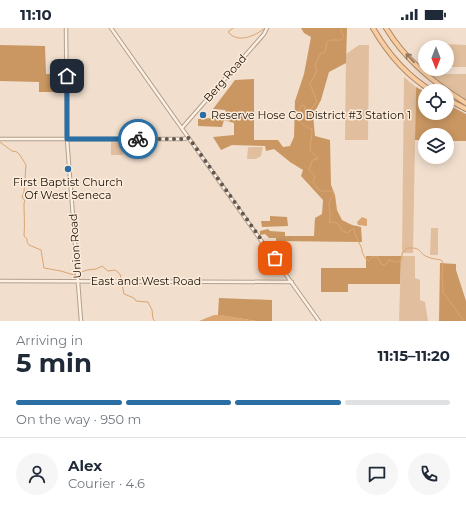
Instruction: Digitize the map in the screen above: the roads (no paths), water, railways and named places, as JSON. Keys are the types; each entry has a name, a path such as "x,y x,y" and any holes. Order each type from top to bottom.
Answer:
{"highway":[{"path":"373,28 399,64 422,84"},
{"path":"386,28 400,48 416,66 446,90 466,103"},
{"path":"454,103 466,109"}],"main road":[{"name":"Union Road","path":"66,28 67,139 81,321"},
{"path":"111,28 274,256 318,321"},
{"name":"Berg Road","path":"182,128 264,34 267,28"},
{"path":"0,139 189,138"},
{"name":"East and West Road","path":"0,281 292,282"}],"waterway":[{"path":"233,28 228,32 237,38 252,36 265,28"},
{"path":"340,28 344,37 341,40 331,40 327,42 325,52 320,54 315,65 317,71 310,84 317,102 307,114 305,114 305,106 302,105 296,114 302,123 312,129 310,151 317,157 317,160 314,159 312,161 309,170 315,176 313,182 320,191 332,191 334,194 329,205 329,222 334,222 340,225 341,230 347,233 354,228 362,252 365,258 369,261 372,257 378,257 381,264 385,265 389,260 396,262 402,259 402,253 407,248 416,249 425,256 441,260 443,262 443,292 464,321"},
{"path":"0,142 12,151 17,152 26,165 24,192 22,197 25,201 24,236 29,245 41,250 44,268 74,275 102,266 108,271 115,270 120,274 124,294 134,298 136,301 148,302 155,321"}],"place":[{"name":"Reserve Hose Co District #3 Station 1","path":"203,115"},
{"name":"First Baptist Church Of West Seneca","path":"68,169"}]}
